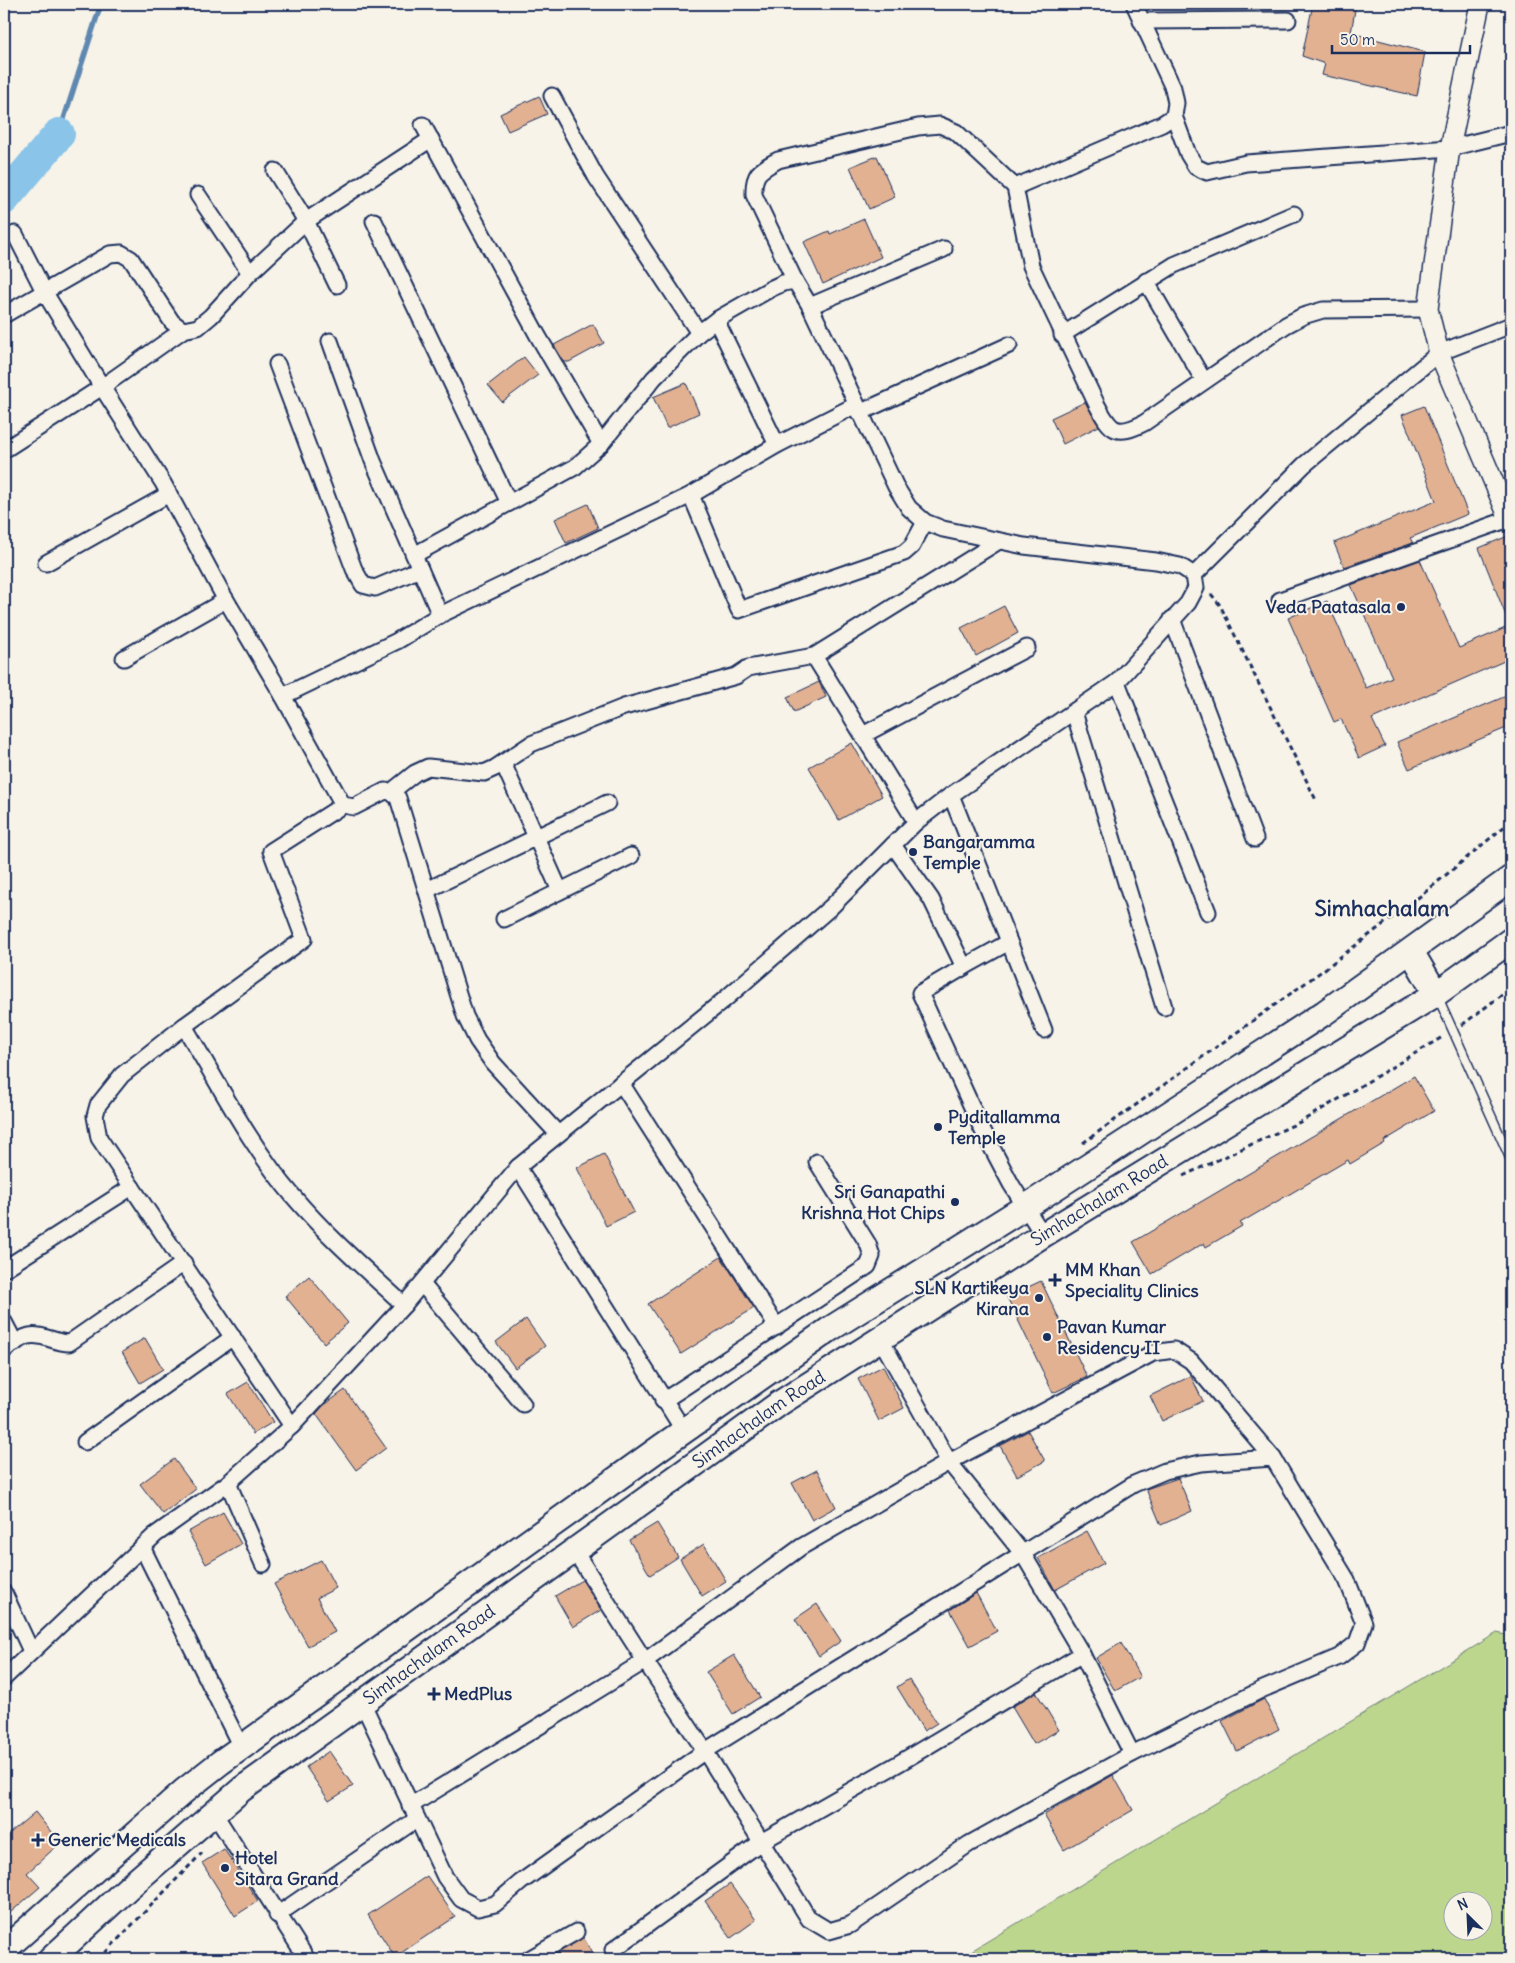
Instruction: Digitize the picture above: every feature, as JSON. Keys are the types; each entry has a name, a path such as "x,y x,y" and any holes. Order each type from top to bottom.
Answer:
{"main road":[{"path":"4,1950 184,1791 241,1746 830,1329 1025,1207 1324,1013 1511,878"},
{"name":"Simhachalam Road","path":"52,1959 130,1887 220,1822 242,1789 780,1403 1043,1235 1436,994 1511,940"},
{"path":"1411,951 1436,994"},
{"path":"684,1431 701,1459"}],"street":[{"path":"1134,4 1172,88 1176,103 1174,116 1188,154 1196,167 1207,172 1246,163 1450,148 1511,133"},
{"path":"1280,600 1510,521 1439,353 1428,309 1450,148 1480,4"},
{"path":"1141,21 1288,20"},
{"path":"552,96 596,177 700,333"},
{"path":"1014,187 1162,124 1174,116"},
{"path":"423,125 538,336 601,444"},
{"path":"4,1678 155,1535 228,1483 292,1426 404,1305 518,1167 724,1000 831,907 916,822 1117,682 1188,603 1196,588 1194,575 1180,566 1156,560 1024,546 999,541 944,529 925,522 910,508 896,488 810,306 795,281 754,195 753,180 762,169 778,160 918,128 940,125 956,132 1014,187 1030,266 1106,422 1116,430 1130,430 1144,423 1286,325 1303,316 1323,310 1428,309"},
{"path":"4,450 102,387 183,330 198,327 250,273 306,221 432,139"},
{"path":"275,171 306,221 337,285"},
{"path":"198,195 250,273"},
{"path":"1062,334 1174,265 1294,214"},
{"path":"374,222 509,504"},
{"path":"15,234 45,293 169,494 226,600 283,696 342,804 354,807 385,791 398,798 465,1016 477,1040 493,1063 558,1134"},
{"path":"810,306 944,249"},
{"path":"4,315 110,254 121,253 131,259 172,322 183,330"},
{"path":"277,364 354,569 362,585 375,588 509,504 574,467 601,444 654,378 700,333 716,320 772,288 783,282 795,281"},
{"path":"1146,281 1204,381"},
{"path":"716,320 777,445"},
{"path":"1194,575 1304,466 1439,353 1511,325"},
{"path":"330,341 373,461 440,615"},
{"path":"283,696 397,641 440,615 691,496 777,445 1009,345"},
{"path":"46,563 169,494"},
{"path":"691,496 738,610 904,553 912,546 925,522"},
{"path":"390,792 415,773 428,767 484,773 503,763 530,744 624,707 736,676 748,668 814,656 999,541"},
{"path":"124,658 226,600"},
{"path":"1172,619 1255,839"},
{"path":"863,735 1027,648"},
{"path":"814,656 916,822"},
{"path":"1117,682 1208,912"},
{"path":"1074,712 1164,1006"},
{"path":"503,763 560,891"},
{"path":"951,796 1044,1030"},
{"path":"427,890 607,803"},
{"path":"292,1426 99,1138 95,1116 98,1105 122,1075 184,1026 304,939 271,851 342,804"},
{"path":"893,845 932,899 964,967"},
{"path":"504,919 632,856"},
{"path":"1009,942 920,993 982,1129 1011,1184 1043,1235"},
{"path":"184,1026 266,1161 292,1195 319,1224 404,1305"},
{"path":"621,1084 777,1327"},
{"path":"663,1401 868,1266 872,1256 868,1244 817,1162"},
{"path":"518,1167 663,1401 684,1431"},
{"path":"4,1269 132,1187"},
{"path":"4,1322 9,1347 30,1335 69,1343 184,1263"},
{"path":"422,1284 523,1404"},
{"path":"85,1442 233,1337"},
{"path":"880,1338 949,1462 1023,1554 1082,1654 1132,1754"},
{"path":"277,1915 414,1812 644,1661 801,1547 949,1462 1153,1352 1174,1350 1191,1361 1272,1458 1347,1580 1364,1623 1357,1643 1339,1657 1261,1690 1132,1754 969,1844 850,1924 829,1931 809,1919 705,1751 644,1661 574,1550"},
{"path":"362,1702 446,1877 461,1899 478,1908 494,1904 521,1882 705,1751 1134,1484 1165,1471 1202,1463 1272,1458"},
{"path":"228,1483 263,1564"},
{"path":"142,1547 241,1746"},
{"path":"4,1593 31,1651"},
{"path":"613,1950 761,1842 901,1762 1082,1654"},
{"path":"220,1822 277,1915 307,1959"},
{"path":"529,1959 576,1932"}],"lane":[{"path":"1436,994 1511,1160"}],"path":[{"path":"1194,575 1220,605 1316,800"},
{"path":"1180,1177 1302,1122 1453,1031 1511,988"},
{"path":"99,1959 220,1822"}],"green space":[{"path":"1497,1633 1511,1636 1511,1959 958,1959"}],"building":[{"path":"1313,4 1356,4 1351,33 1425,52 1417,96 1322,75 1325,64 1302,56"},
{"path":"539,96 547,114 508,131 500,114"},
{"path":"877,156 895,197 869,209 850,167"},
{"path":"864,219 881,257 823,284 804,242 829,231 830,234"},
{"path":"593,324 604,343 569,362 564,362 554,345"},
{"path":"524,357 538,375 502,402 488,385"},
{"path":"686,383 699,413 667,428 653,397"},
{"path":"1085,402 1099,426 1063,444 1051,418"},
{"path":"1424,406 1468,514 1410,538 1413,543 1344,567 1334,543 1436,501 1402,415"},
{"path":"588,504 598,528 566,543 555,519"},
{"path":"1508,536 1511,544 1511,658 1372,719 1385,746 1359,758 1341,719 1334,722 1288,618 1327,601 1366,688 1392,677 1351,585 1420,560 1459,648 1510,626 1479,548"},
{"path":"1004,606 1018,633 976,656 961,628"},
{"path":"819,682 826,697 794,712 787,697"},
{"path":"1511,694 1511,726 1409,769 1397,742"},
{"path":"852,743 882,796 839,820 809,767"},
{"path":"1414,1076 1434,1111 1350,1164 1348,1160 1240,1223 1242,1226 1206,1247 1204,1243 1152,1274 1133,1242"},
{"path":"604,1154 634,1212 606,1226 577,1168"},
{"path":"721,1257 754,1308 681,1354 648,1304"},
{"path":"309,1276 348,1323 324,1343 285,1296"},
{"name":"Pavan Kumar Residency II","path":"1041,1281 1087,1377 1053,1393 1007,1297"},
{"path":"526,1319 545,1346 515,1368 496,1342"},
{"path":"145,1338 163,1369 140,1383 122,1352"},
{"path":"883,1366 904,1408 879,1421 858,1379"},
{"path":"1191,1376 1203,1401 1162,1421 1150,1396"},
{"path":"248,1382 273,1422 253,1434 228,1394"},
{"path":"345,1390 386,1448 356,1470 316,1414 323,1406"},
{"path":"1028,1431 1045,1461 1017,1476 1000,1446"},
{"path":"174,1459 196,1489 163,1514 140,1484"},
{"path":"817,1470 836,1507 812,1520 792,1483"},
{"path":"1178,1478 1192,1511 1161,1525 1146,1489"},
{"path":"223,1512 241,1544 206,1564 188,1532"},
{"path":"657,1523 678,1557 650,1575 629,1540"},
{"path":"1087,1531 1104,1563 1055,1590 1038,1558"},
{"path":"704,1544 726,1581 702,1596 680,1559"},
{"path":"321,1560 336,1588 317,1598 335,1632 308,1646 274,1584"},
{"path":"582,1580 601,1610 573,1627 555,1596"},
{"path":"976,1593 997,1631 970,1646 950,1610"},
{"path":"817,1604 841,1641 819,1656 795,1619"},
{"path":"1121,1643 1140,1677 1115,1691 1096,1658"},
{"path":"734,1655 760,1697 733,1714 706,1672"},
{"path":"909,1679 937,1723 924,1731 897,1687"},
{"path":"1036,1692 1059,1730 1034,1744 1012,1707"},
{"path":"1264,1699 1279,1729 1237,1751 1222,1721"},
{"path":"329,1751 353,1786 329,1801 306,1767"},
{"path":"1113,1775 1133,1810 1064,1850 1044,1815"},
{"path":"35,1812 60,1843 27,1873 40,1887 4,1918 4,1838"},
{"path":"224,1849 258,1901 235,1916 202,1863"},
{"path":"427,1876 455,1917 395,1957 368,1915"},
{"path":"730,1884 756,1920 731,1938 705,1901"},
{"path":"583,1937 596,1959 561,1959 558,1953"}],"waterway":[{"path":"59,134 101,4"},
{"path":"4,199 59,134"}],"place":[{"name":"Veda Paatasala","path":"1401,607"},
{"name":"Bangaramma Temple","path":"913,852"},
{"name":"Pyditallamma Temple","path":"938,1127"},
{"name":"Sri Ganapathi Krishna Hot Chips","path":"955,1202"},
{"name":"MM Khan Speciality Clinics","path":"1055,1280"},
{"name":"SLN Kartikeya Kirana","path":"1039,1298"},
{"name":"Pavan Kumar Residency II","path":"1047,1337"},
{"name":"MedPlus","path":"434,1694"},
{"name":"Generic Medicals","path":"38,1840"},
{"name":"Hotel Sitara Grand","path":"225,1868"}],"district":[{"name":"Simhachalam","path":"1382,908"}]}
